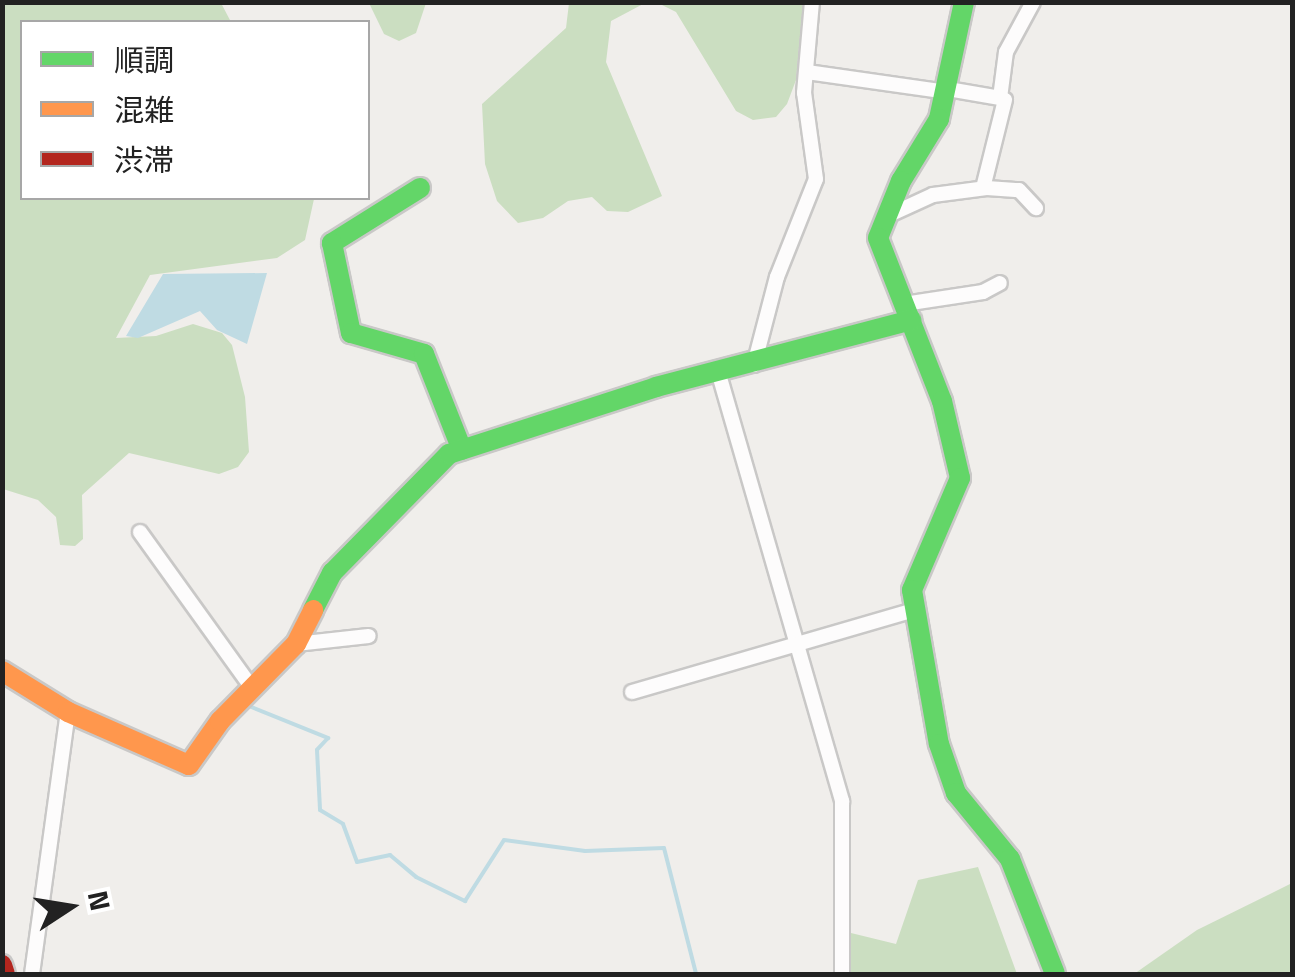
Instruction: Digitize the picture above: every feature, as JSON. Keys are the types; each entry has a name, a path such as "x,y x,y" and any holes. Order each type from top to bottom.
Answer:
{"street":[{"path":"754,365 777,276 816,179 807,72 812,2"},
{"path":"964,2 947,90 885,217 878,244 949,422 960,478 949,515 914,579 914,610 948,774 1010,859 1055,974"},
{"path":"807,72 1002,96 1006,52 1033,2"},
{"path":"983,188 1005,100"},
{"path":"420,188 332,243 351,333 424,354 462,450"},
{"path":"885,217 932,196 983,188 1019,190 1036,208"},
{"path":"2,671 68,712 187,765 252,688 296,644 332,573 437,463 462,450 718,371 754,365 908,312 983,292 1000,283"},
{"path":"718,371 842,802 842,974"},
{"path":"140,532 252,688"},
{"path":"632,692 914,610"},
{"path":"296,644 369,636"},
{"path":"32,974 68,712"},
{"path":"2,965 5,974"}],"green space":[{"path":"3,3 221,3 230,20 20,20 20,200 314,200 305,240 277,258 150,275 116,338 156,336 193,324 222,333 232,345 245,397 249,452 238,467 219,474 129,453 82,495 83,539 75,546 60,545 56,517 38,500 3,489"},
{"path":"369,3 426,3 416,33 399,41 384,34"},
{"path":"569,3 645,3 611,21 606,62 662,196 628,212 607,211 592,197 568,201 543,218 518,223 497,201 485,164 482,104 566,28"},
{"path":"658,3 803,3 796,80 787,104 776,117 753,120 736,111 676,12"},
{"path":"978,867 1017,974 849,974 851,933 896,944 918,880"},
{"path":"1292,883 1292,974 1134,974 1197,930"}],"water":[{"path":"267,273 247,344 217,330 200,311 138,338 126,336 163,274"}],"waterway":[{"path":"217,711 233,695"},
{"path":"244,704 328,738 317,750 320,810 343,824 357,862 390,855 416,877 465,901 504,840 585,851 664,848 696,974"}],"traffic: fast":[{"path":"964,2 939,119 901,181 878,238 942,401 960,478 912,590 939,744 956,793 1010,859 1055,974"},
{"path":"420,188 332,243 351,333 424,354 462,450"},
{"path":"313,610 332,573 449,454 656,387 911,320"}],"traffic: slow":[{"path":"2,671 68,712 189,765 220,721 296,644 313,610"}],"traffic: jam":[{"path":"2,965 5,974"}]}
